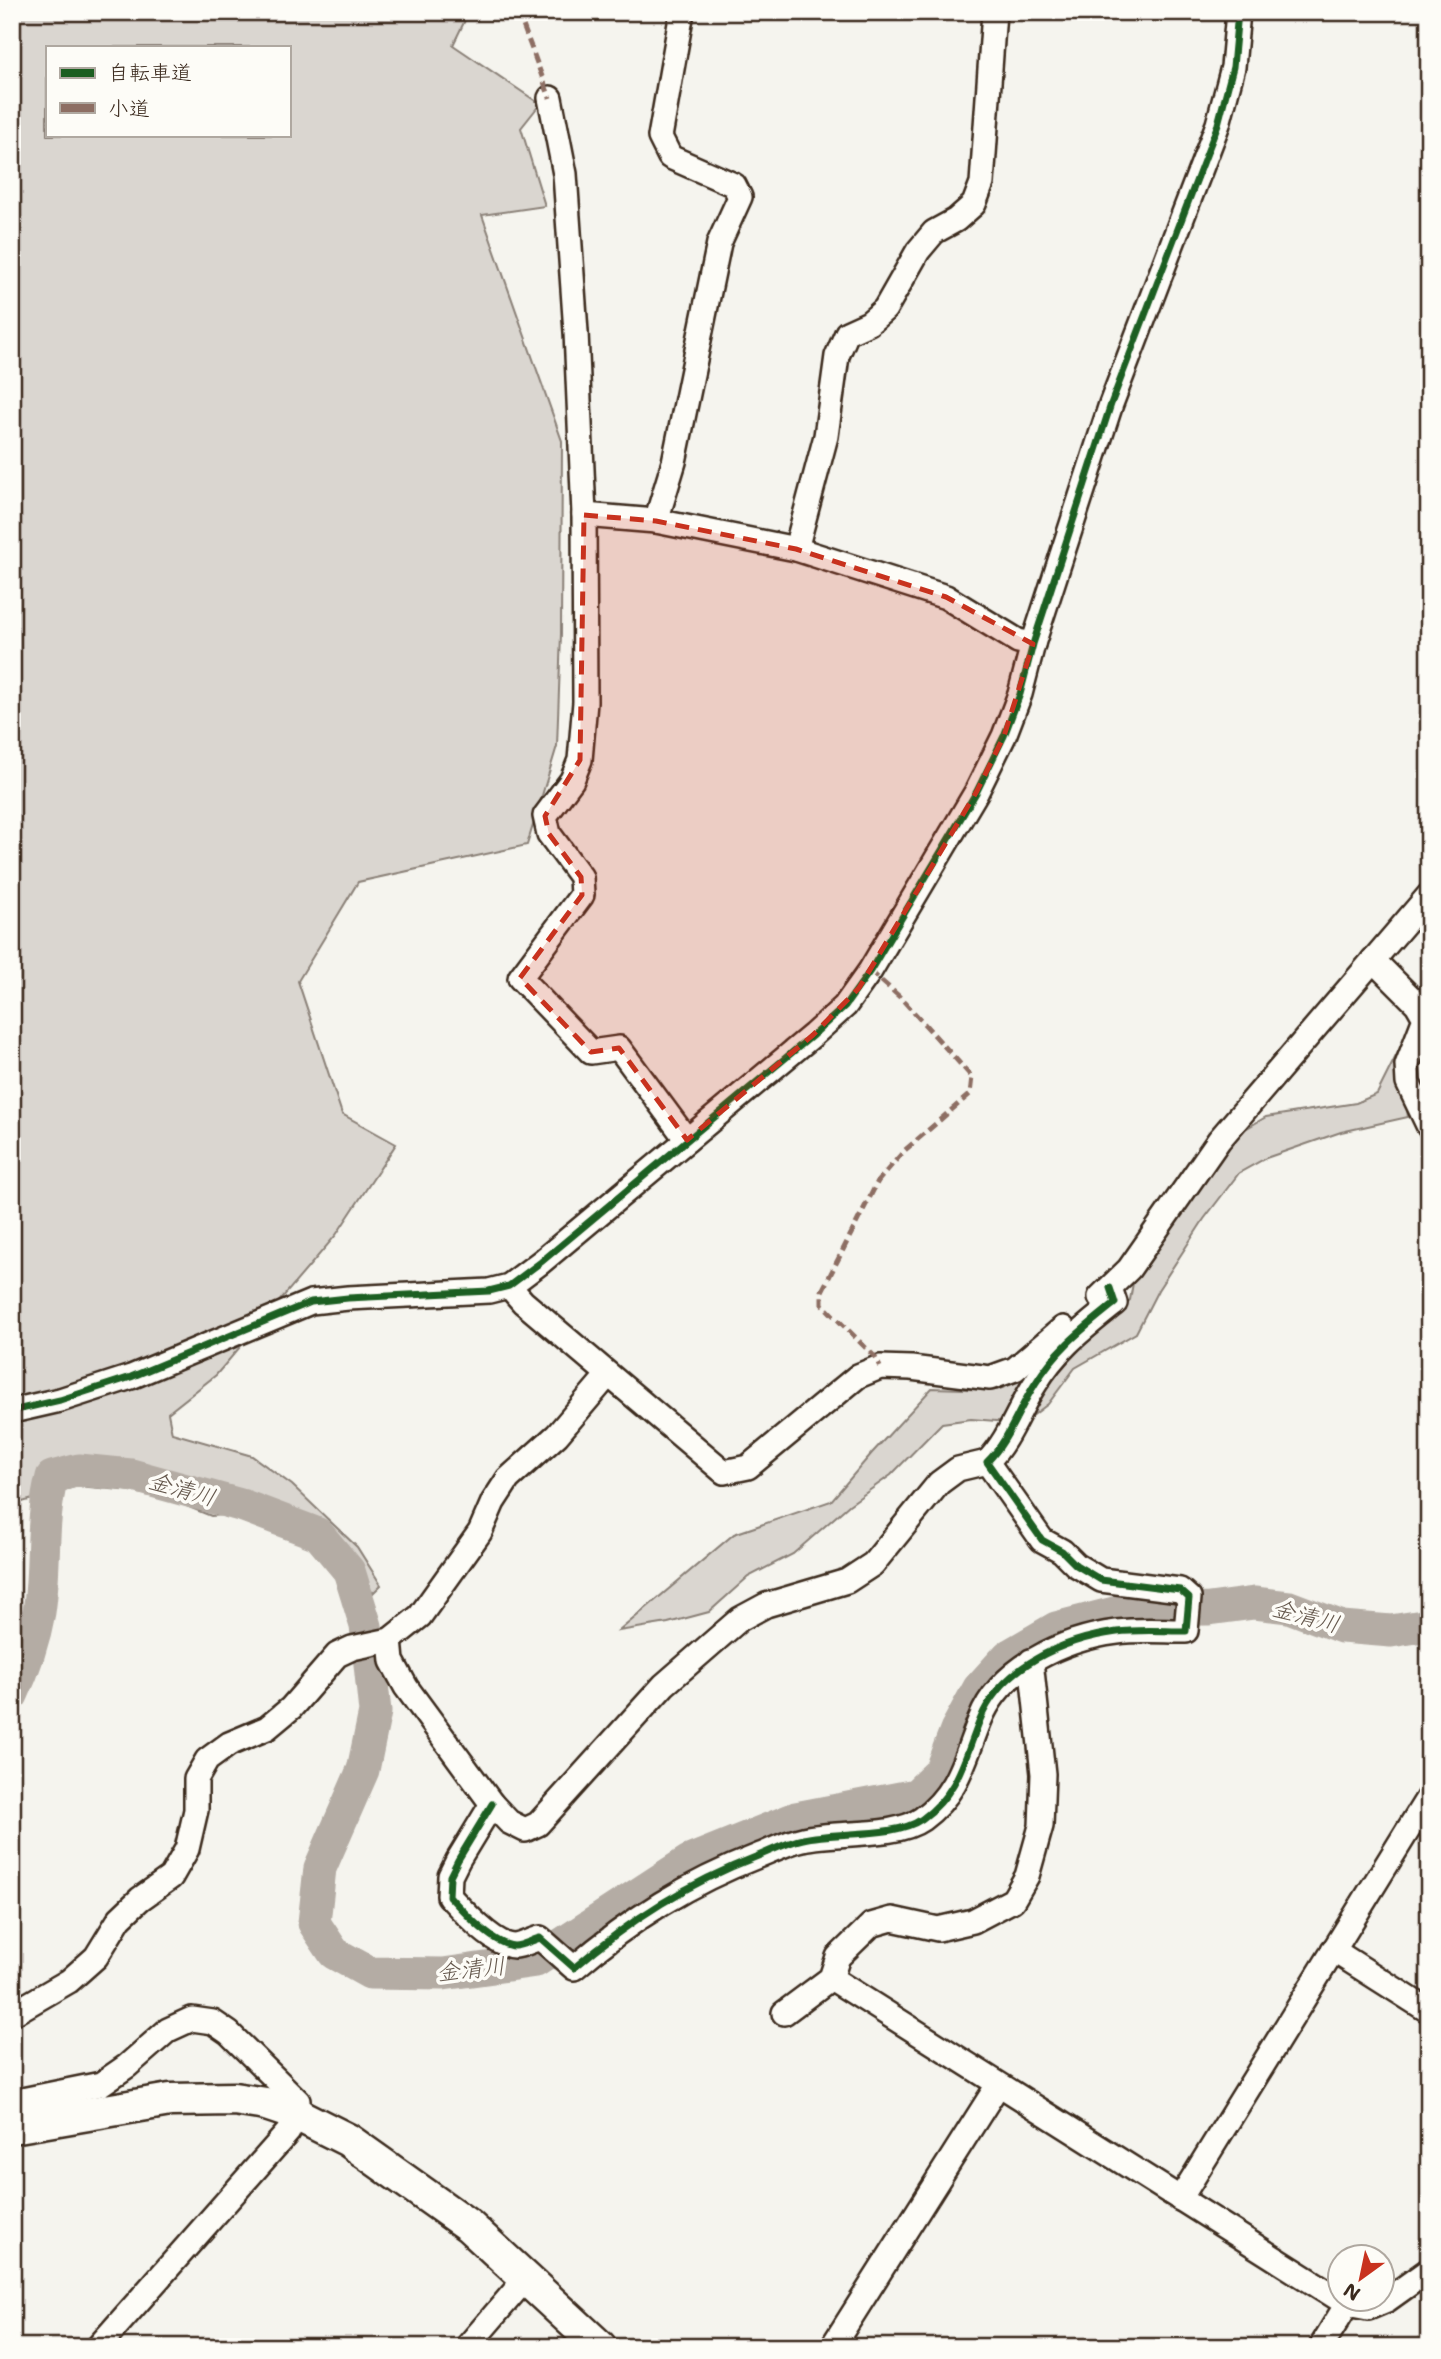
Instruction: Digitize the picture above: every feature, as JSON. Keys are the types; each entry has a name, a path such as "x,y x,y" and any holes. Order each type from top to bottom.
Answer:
{"street":[{"path":"656,521 674,462 719,243 740,197 734,185 670,157 660,138 682,12"},
{"path":"796,549 826,436 836,356 847,333 869,323 885,309 918,251 934,232 956,220 974,204 982,183 994,12"},
{"path":"12,1410 60,1400 131,1377 311,1302 489,1291 509,1286 845,1006 859,988 977,791 1012,715 1111,404 1218,124 1233,67 1238,12"},
{"path":"550,98 565,174 576,332 584,515 584,702 580,760 572,780 545,816 550,834 580,877 582,895 520,978 591,1052 619,1048 687,1140"},
{"path":"584,515 656,521 796,549 946,597 1018,640 1033,645"},
{"path":"509,1286 523,1302 724,1472 748,1467 858,1376 880,1367 990,1378 1015,1369 1129,1269 1219,1140 1429,895"},
{"path":"1373,960 1418,1004 1425,1018 1406,1065 1408,1083 1429,1127"},
{"path":"385,1641 406,1687 492,1804 509,1822 525,1830 538,1824 664,1685 740,1619 766,1605 847,1581 873,1564 939,1483 958,1469 987,1462 1000,1448 1035,1384 1058,1350 1115,1303 1110,1288"},
{"path":"12,2014 69,1982 96,1957 120,1918 140,1899 171,1878 187,1849 196,1810 196,1779 207,1760 229,1744 267,1728 291,1708 337,1655 352,1648 385,1641 421,1616 480,1532 492,1502 508,1479 556,1435 608,1375"},
{"path":"492,1804 450,1876 449,1896 501,1943 515,1946 540,1938 574,1968 607,1940 662,1901 716,1872 800,1839 895,1830 920,1821 939,1805 958,1780 981,1717 1002,1687 1031,1661 1069,1644 1116,1632 1186,1631 1189,1598 1180,1590 1101,1580 1076,1565 1062,1550 1042,1540 987,1462"},
{"path":"784,2013 831,1978 838,1957 871,1925 892,1919 938,1929 973,1921 1013,1900 1027,1876 1041,1826 1043,1774 1031,1661"},
{"path":"1180,2199 1429,1796"},
{"path":"1334,1950 1429,2011"},
{"path":"831,1978 1326,2291"},
{"path":"12,2102 101,2084 127,2066 168,2030 192,2019 213,2022 229,2033 298,2101 288,2132 98,2347"},
{"path":"832,2347 998,2085"},
{"path":"12,2127 170,2100 234,2099 296,2113 348,2140 470,2226 600,2347"},
{"path":"1396,2294 1429,2270"},
{"path":"467,2347 527,2277"},
{"path":"1321,2347 1341,2314"}],"highlighted area":[{"path":"584,515 656,521 796,549 946,597 1033,644 1004,736 977,791 859,988 813,1035 687,1140 619,1048 591,1052 520,978 582,895 581,877 549,834 545,816 580,760"}],"shaded area":[{"path":"12,12 469,12 453,45 540,104 521,128 545,206 482,215 562,441 561,634 557,746 527,845 358,882 298,981 342,1114 396,1144 336,1235 216,1375 168,1413 172,1433 252,1456 292,1485 357,1547 381,1585 373,1593 324,1530 284,1511 211,1516 154,1493 78,1486 12,1505"},
{"path":"1399,1050 1396,1083 1406,1102 1408,1117 1341,1132 1266,1158 1239,1173 1204,1219 1158,1290 1136,1333 1075,1368 1048,1404 1019,1426 1055,1367 1130,1300 1133,1283 1235,1135 1266,1117 1356,1103 1377,1094"},
{"path":"1028,1378 1009,1422 971,1419 942,1423 891,1475 849,1505 793,1554 748,1577 709,1612 668,1623 619,1631 734,1534 831,1501 932,1388 997,1390"}],"waterway":[{"name":"金清川","path":"12,1695 28,1654 39,1612 44,1528 52,1477 79,1470 131,1475 244,1506 318,1534 349,1571 366,1626 375,1712 363,1770 320,1868 314,1923 334,1953 370,1973 443,1974 536,1961 689,1861 796,1818 916,1795 940,1772 956,1730 979,1688 1008,1656 1056,1628 1126,1610 1209,1609 1254,1603 1289,1607 1342,1627 1391,1631 1429,1625"}],"marked path":[{"path":"518,12 550,98"},
{"path":"870,971 901,998 972,1077 970,1094 904,1151 878,1181 822,1291 822,1304 875,1357 880,1367"}],"cycle path":[{"path":"12,1411 60,1400 131,1377 311,1302 489,1291 509,1286 845,1006 870,971 977,791 1004,736 1020,694 1033,644 1111,404 1218,124 1233,67 1238,12"},
{"path":"492,1804 450,1876 449,1896 497,1940 514,1946 540,1938 574,1968 639,1918 684,1890 780,1846 817,1837 897,1829 922,1819 944,1798 959,1774 990,1701 1018,1671 1036,1659 1076,1641 1117,1632 1186,1631 1189,1598 1180,1590 1101,1580 1076,1565 1062,1551 1042,1540 987,1462 1001,1444 1043,1371 1071,1340 1115,1303 1110,1288"}]}
